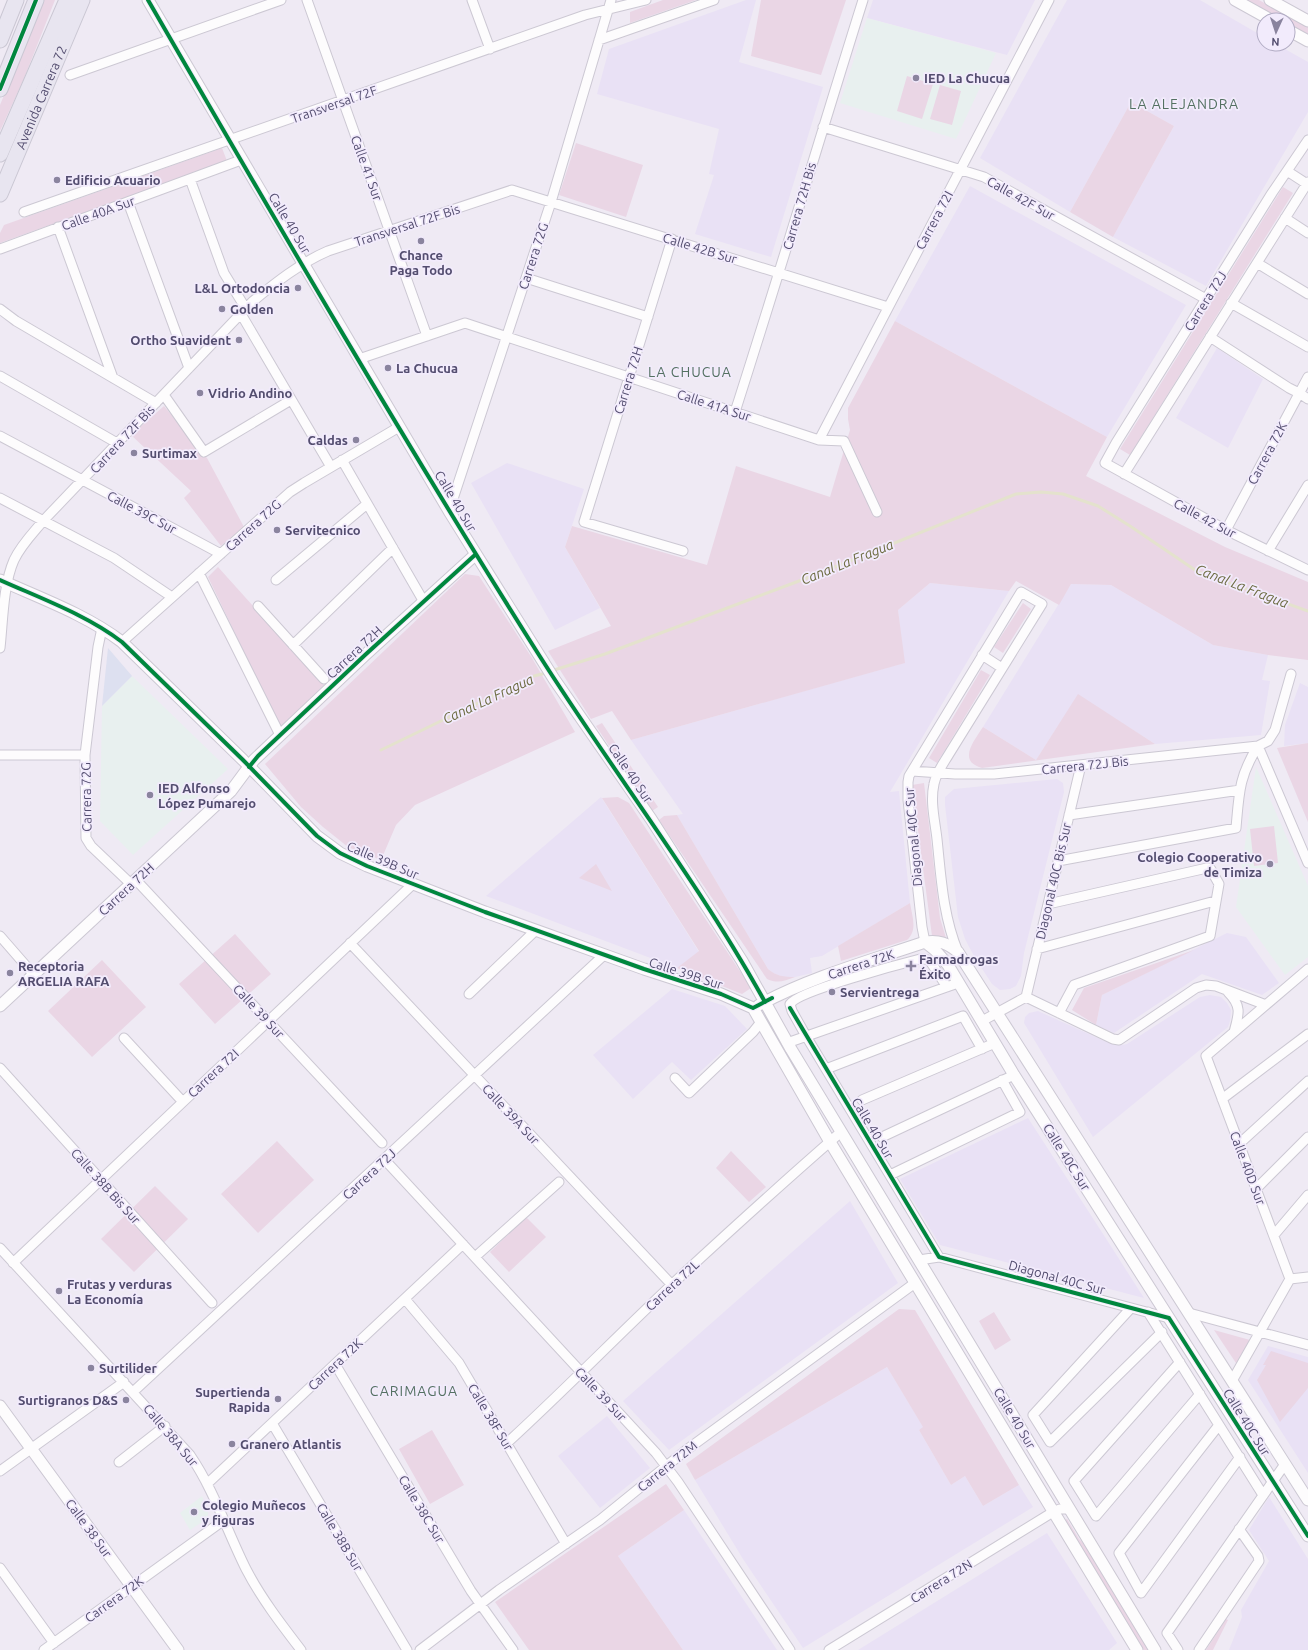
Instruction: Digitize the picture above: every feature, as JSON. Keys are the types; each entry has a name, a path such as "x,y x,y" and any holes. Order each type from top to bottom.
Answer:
{"highway":[{"path":"0,40 16,0"},
{"path":"0,89 36,0"},
{"name":"Avenida Carrera 72","path":"0,154 67,0"},
{"name":"Avenida Carrera 72","path":"0,194 82,0"}],"street":[{"name":"Calle 40 Sur","path":"148,0 449,511 537,653 651,819 742,961 787,1043 1155,1650"},
{"path":"70,75 281,0"},
{"name":"Calle 41 Sur","path":"307,0 427,336"},
{"path":"472,0 490,49"},
{"name":"Transversal 72F","path":"24,212 490,49 585,15 610,4 646,0"},
{"path":"600,40 714,0"},
{"name":"Carrera 72H Bis","path":"735,412 780,273 823,127 863,0"},
{"name":"Carrera 72I","path":"819,440 1049,0"},
{"path":"1234,0 1256,12"},
{"path":"1270,0 1308,21"},
{"name":"Carrera 72G","path":"449,511 551,202 610,4"},
{"path":"1296,34 1308,41"},
{"name":"Calle 42F Sur","path":"823,127 960,169 991,181 1206,299"},
{"name":"Carrera 72J","path":"1105,463 1206,299 1308,140"},
{"name":"Calle 40A Sur","path":"0,249 242,160"},
{"path":"1287,171 1307,183"},
{"path":"190,179 224,273 243,312 291,400 331,467"},
{"name":"Carrera 72J","path":"1124,474 1307,183"},
{"name":"Calle 42B Sur","path":"512,190 888,307"},
{"name":"Transversal 72F Bis","path":"303,264 321,254 512,190"},
{"path":"128,202 189,368"},
{"path":"1285,218 1308,233"},
{"path":"58,227 113,378"},
{"name":"Carrera 72H","path":"672,239 584,522 683,551"},
{"path":"1257,263 1308,294"},
{"name":"Carrera 72F Bis","path":"0,648 4,582 18,552 44,521 117,443 243,312 263,293 303,264"},
{"path":"526,278 648,317"},
{"path":"1231,303 1308,347"},
{"path":"0,308 16,321 156,403"},
{"name":"Calle 41A Sur","path":"427,336 465,323 819,440 844,441 877,512"},
{"path":"359,359 427,336"},
{"path":"1210,337 1308,399"},
{"path":"0,376 117,443"},
{"name":"Carrera 72K","path":"1226,530 1308,377"},
{"path":"164,395 204,452 291,400"},
{"name":"Carrera 72G","path":"122,642 290,492 399,427"},
{"name":"Calle 39C Sur","path":"0,436 221,554"},
{"path":"342,460 424,602"},
{"name":"Calle 42 Sur","path":"1105,463 1226,530 1308,570"},
{"path":"1268,551 1308,485"},
{"path":"0,498 114,558 172,597"},
{"path":"276,580 367,504"},
{"path":"293,645 393,548"},
{"name":"Carrera 72H","path":"0,1006 231,791 258,756 364,655 476,554"},
{"path":"199,573 280,735"},
{"name":"Calle 39B Sur","path":"4,582 102,628 122,642 317,836 340,853 367,866 413,884 604,955 721,994 753,1008"},
{"name":"Diagonal 40C Sur","path":"925,942 908,800 908,782 912,770 1021,592 1042,604 938,773 934,784 932,803 948,923 958,952"},
{"path":"258,606 324,679"},
{"name":"Carrera 72G","path":"91,846 86,838 85,754 98,647 102,628"},
{"path":"982,655 1002,668"},
{"path":"1058,861 1236,828 1240,790 1244,772 1258,746 1268,741 1275,730 1291,674"},
{"path":"1258,746 1308,864"},
{"name":"Carrera 72J Bis","path":"912,770 975,775 1258,746"},
{"path":"0,755 85,754"},
{"name":"Diagonal 40C Bis Sur","path":"1026,997 1081,765"},
{"path":"1069,815 1240,790"},
{"name":"Calle 39 Sur","path":"91,846 133,882 268,1021 382,1143"},
{"path":"1048,904 1207,868 1210,868 1219,884 1215,901 1212,934 1208,937 1074,985 1059,1013"},
{"name":"Carrera 72I","path":"13,1263 413,884"},
{"path":"1037,949 1215,901"},
{"path":"470,994 536,930"},
{"path":"0,936 34,974"},
{"name":"Carrera 72K","path":"765,1002 784,992 814,980 925,942 944,942 958,952"},
{"name":"Calle 40C Sur","path":"925,942 943,958 1014,1074 1308,1536"},
{"name":"Calle 39A Sur","path":"350,943 672,1285"},
{"path":"897,952 902,964"},
{"name":"Calle 40C Sur","path":"958,952 1308,1500"},
{"name":"Carrera 72J","path":"133,1392 604,955"},
{"name":"Carrera 72K","path":"790,1008 792,1002 796,999 828,986 920,959 925,959 930,962 947,987"},
{"path":"1234,1032 1308,969"},
{"path":"787,1043 958,983"},
{"path":"982,1021 1026,997 1113,1039 1119,1040 1196,988 1206,985 1216,986 1266,1005"},
{"path":"1226,990 1235,1000 1239,1012 1234,1032"},
{"path":"753,1008 765,1002"},
{"name":"Calle 40 Sur","path":"753,1008 830,1142 1137,1650"},
{"name":"Calle 40 Sur","path":"790,1008 939,1257"},
{"path":"826,1069 963,1016 982,1049"},
{"path":"675,1078 690,1092 753,1032 761,1022"},
{"path":"753,1032 767,1033"},
{"name":"Calle 40D Sur","path":"1234,1032 1206,1056 1290,1280"},
{"path":"1222,1099 1308,1034"},
{"path":"124,1038 183,1102"},
{"path":"862,1100 995,1043"},
{"name":"Calle 38B Bis Sur","path":"0,1068 212,1303"},
{"path":"882,1137 1014,1074"},
{"path":"890,1175 1020,1112 1002,1080"},
{"path":"1239,1144 1308,1081"},
{"name":"Carrera 72L","path":"507,1444 672,1285 841,1132"},
{"path":"1256,1189 1308,1137"},
{"name":"Calle 39 Sur","path":"384,1159 666,1466 790,1650"},
{"path":"475,1257 559,1182"},
{"path":"1274,1235 1308,1196"},
{"name":"Carrera 72K","path":"208,1484 463,1244"},
{"path":"1129,1255 1146,1245"},
{"name":"Calle 38A Sur","path":"0,1248 190,1455 208,1484 255,1585 300,1650"},
{"name":"Diagonal 40C Sur","path":"919,1260 939,1257 1169,1318"},
{"path":"1232,1381 1290,1280 1308,1277"},
{"name":"Carrera 72M","path":"420,1650 480,1605 600,1520 685,1451 915,1283"},
{"name":"Calle 38F Sur","path":"405,1299 459,1363 566,1544"},
{"name":"Calle 40 Sur","path":"1131,1308 1033,1415 1050,1442 1162,1332"},
{"name":"Calle 40C Sur","path":"1148,1312 1162,1332 1263,1495"},
{"path":"1189,1313 1308,1345"},
{"path":"1180,1362 1074,1481 1096,1516 1200,1394"},
{"name":"Calle 38C Sur","path":"335,1364 480,1605 513,1650"},
{"path":"0,1471 124,1382"},
{"name":"Calle 38 Sur","path":"0,1406 178,1650"},
{"name":"Calle 38B Sur","path":"272,1424 407,1650"},
{"path":"1219,1425 1118,1553 1141,1592 1240,1457"},
{"path":"119,1462 164,1426"},
{"path":"1178,1650 1167,1633 1285,1464"},
{"name":"Carrera 72N","path":"1053,1512 1062,1496"},
{"name":"Carrera 72N","path":"828,1650 1053,1512 1060,1509 1069,1508"},
{"name":"Carrera 72K","path":"44,1650 224,1520"},
{"path":"1199,1650 1259,1561 1258,1556 1239,1529"},
{"path":"0,1568 54,1643"}],"shaded area":[{"path":"43,0 55,0 23,81 0,131 0,105"},
{"path":"663,0 696,0 630,23 630,12"},
{"path":"746,0 756,0 739,62 823,87 771,257 695,234 714,175 709,174 719,129 597,94 609,49"},
{"path":"761,0 846,0 821,75 751,56"},
{"path":"873,0 1035,0 1007,55 867,18"},
{"path":"1067,0 1200,0 1256,32 1256,52 1290,52 1308,62 1308,112 1206,286 1113,237 1174,126 1131,102 1070,212 980,158"},
{"path":"1244,0 1259,0 1281,12 1266,12"},
{"name":"IED La Chucua","path":"867,18 996,53 956,139 840,103"},
{"path":"1296,20 1308,27 1308,35 1296,28"},
{"path":"907,76 933,84 922,119 897,111"},
{"path":"940,85 961,91 952,125 930,119"},
{"path":"1131,102 1174,126 1113,237 1070,212"},
{"path":"576,143 643,165 626,217 559,195"},
{"path":"222,148 227,161 0,243 0,233 4,225"},
{"path":"970,186 1186,305 1107,437 895,321"},
{"path":"1283,187 1293,193 1130,455 1120,449"},
{"path":"895,321 1107,437 1086,476 1225,547 1308,582 1308,660 1268,655 1213,645 1111,585 1071,584 1059,605 1016,581 1009,591 930,583 898,610 905,663 631,740 612,711 591,719 548,651 611,626 565,547 572,526 707,565 736,466 830,497 850,430 848,408"},
{"path":"1217,348 1263,379 1228,448 1176,418"},
{"path":"164,406 207,458 244,527 221,546 184,498 191,491 131,435"},
{"path":"507,463 584,489 565,547 600,608 555,630 471,483"},
{"path":"218,567 324,685 280,727 208,577"},
{"path":"465,574 479,576 532,658 575,732 415,805 396,825 381,860 348,847 323,827 301,807 265,764"},
{"path":"930,583 1009,591 890,792 899,791 910,903 822,956 810,958 812,973 795,977 783,977 768,969 677,815 683,814 631,740 904,663 898,610"},
{"path":"1071,584 1111,585 1213,645 1268,655 1262,680 1270,681 1261,735 1155,744 1078,695 1036,760 983,727"},
{"path":"1023,603 1031,609 1003,653 994,647"},
{"path":"108,648 132,676 102,706"},
{"path":"981,670 990,675 937,763 929,758"},
{"name":"IED Alfonso López Pumarejo","path":"132,676 228,769 133,855 100,821 102,706"},
{"path":"1300,683 1308,687 1308,743 1284,746 1285,725"},
{"path":"1078,694 1155,744 982,768 974,765 970,761 969,756 972,744 983,727 1036,760"},
{"path":"602,723 658,807 652,811 596,726"},
{"path":"1308,743 1308,822 1277,748"},
{"name":"Colegio Cooperativo de Timiza","path":"1256,767 1308,886 1308,957 1285,975 1236,907"},
{"path":"1057,779 1063,783 1064,792 1024,953 1021,976 1016,986 1010,989 1000,990 992,984 975,958 965,939 958,917 945,797 954,789"},
{"path":"924,783 940,918 946,938 932,936 912,785"},
{"path":"601,797 699,952 677,968 486,896"},
{"path":"618,797 629,803 751,988 742,994 677,968 699,951 602,798"},
{"path":"677,815 768,969 780,976 795,977 778,982 767,979 659,820 664,816"},
{"path":"1274,826 1278,863 1254,866 1250,829"},
{"path":"596,864 612,891 579,878"},
{"path":"910,903 913,927 907,940 841,961 838,946"},
{"path":"1227,933 1246,937 1279,983 1262,995 1202,974 1114,1033 1096,1025 1102,995"},
{"path":"235,934 271,974 215,1024 179,984"},
{"path":"1194,950 1102,995 1096,1025 1072,1010 1084,988"},
{"path":"102,960 146,1007 92,1057 48,1011"},
{"path":"672,989 725,1006 747,1029 691,1080 672,1062 633,1099 593,1055"},
{"path":"1210,995 1221,997 1231,1010 1228,1027 1093,1137 1024,1023 1025,1017 1029,1013 1038,1011 1111,1044 1122,1045 1127,1044 1200,997"},
{"path":"1028,1118 1144,1298 940,1245 900,1179"},
{"path":"277,1141 314,1180 258,1233 221,1194"},
{"path":"731,1151 766,1187 749,1202 716,1168"},
{"path":"155,1186 188,1219 134,1272 101,1239"},
{"path":"850,1201 898,1283 669,1450 623,1401"},
{"path":"526,1217 546,1237 509,1272 490,1252"},
{"path":"899,1309 915,1310 1019,1485 983,1506 965,1476 951,1485 919,1430 923,1427 887,1367 695,1480 686,1464"},
{"path":"994,1312 1011,1340 995,1350 979,1321"},
{"path":"1214,1330 1250,1340 1238,1366"},
{"path":"1268,1346 1308,1357 1308,1473 1248,1380"},
{"path":"1271,1351 1308,1363 1308,1388 1280,1422 1257,1380 1266,1365 1263,1365"},
{"path":"887,1367 924,1428 919,1430 951,1485 965,1476 983,1506 1019,1485 1033,1507 803,1648 743,1559 695,1480"},
{"path":"607,1416 650,1468 600,1508 558,1456"},
{"path":"432,1430 464,1485 430,1504 399,1449"},
{"path":"666,1484 684,1510 618,1556 683,1650 529,1650 495,1602"},
{"name":"Colegio Muñecos y figuras","path":"202,1496 208,1511 208,1516 205,1520 190,1530 180,1513"},
{"path":"1269,1497 1308,1559 1308,1650 1229,1650 1242,1617 1241,1610 1269,1561 1249,1530"},
{"path":"684,1510 777,1650 683,1650 618,1556"},
{"path":"1067,1519 1079,1539 1091,1550 1151,1650 1144,1650 1065,1520"},
{"path":"1047,1533 1117,1643 1109,1650 858,1650"},
{"path":"1226,1619 1228,1620 1213,1650 1206,1650"}],"waterway":[{"name":"Canal La Fragua","path":"551,671 605,654 815,575 1016,494 1041,492 1063,494 1098,506 1198,572 1308,611"},
{"name":"Canal La Fragua","path":"381,750 534,676 546,673"}],"cycle path":[{"path":"0,89 36,0"},
{"path":"148,0 340,329 438,493 567,699 712,913 765,1002"},
{"path":"249,767 258,756 365,655 476,554"},
{"path":"0,580 79,615 94,623 122,642 243,760 317,836 340,853 367,866 485,912 644,969 721,994 753,1008 772,998"},
{"path":"790,1008 939,1257 1169,1318 1308,1536"}],"place":[{"name":"IED La Chucua","path":"916,78"},
{"name":"Edificio Acuario","path":"57,180"},
{"name":"Chance Paga Todo","path":"421,241"},
{"name":"L&L Ortodoncia","path":"298,288"},
{"name":"Golden","path":"222,309"},
{"name":"Ortho Suavident","path":"239,340"},
{"name":"La Chucua","path":"388,368"},
{"name":"Vidrio Andino","path":"200,393"},
{"name":"Caldas","path":"356,440"},
{"name":"Surtimax","path":"134,453"},
{"name":"Servitecnico","path":"277,530"},
{"name":"IED Alfonso López Pumarejo","path":"150,795"},
{"name":"Colegio Cooperativo de Timiza","path":"1270,864"},
{"name":"Farmadrogas Éxito","path":"911,966"},
{"name":"Receptoria ARGELIA RAFA","path":"10,973"},
{"name":"Servientrega","path":"832,992"},
{"name":"Frutas y verduras La Economía","path":"59,1291"},
{"name":"Surtilider","path":"91,1368"},
{"name":"Supertienda Rapida","path":"278,1399"},
{"name":"Surtigranos D&S","path":"126,1400"},
{"name":"Granero Atlantis","path":"232,1444"},
{"name":"Colegio Muñecos y figuras","path":"194,1512"}],"district":[{"name":"LA ALEJANDRA","path":"1184,104"},
{"name":"LA CHUCUA","path":"690,372"},
{"name":"CARIMAGUA","path":"414,1391"}]}
